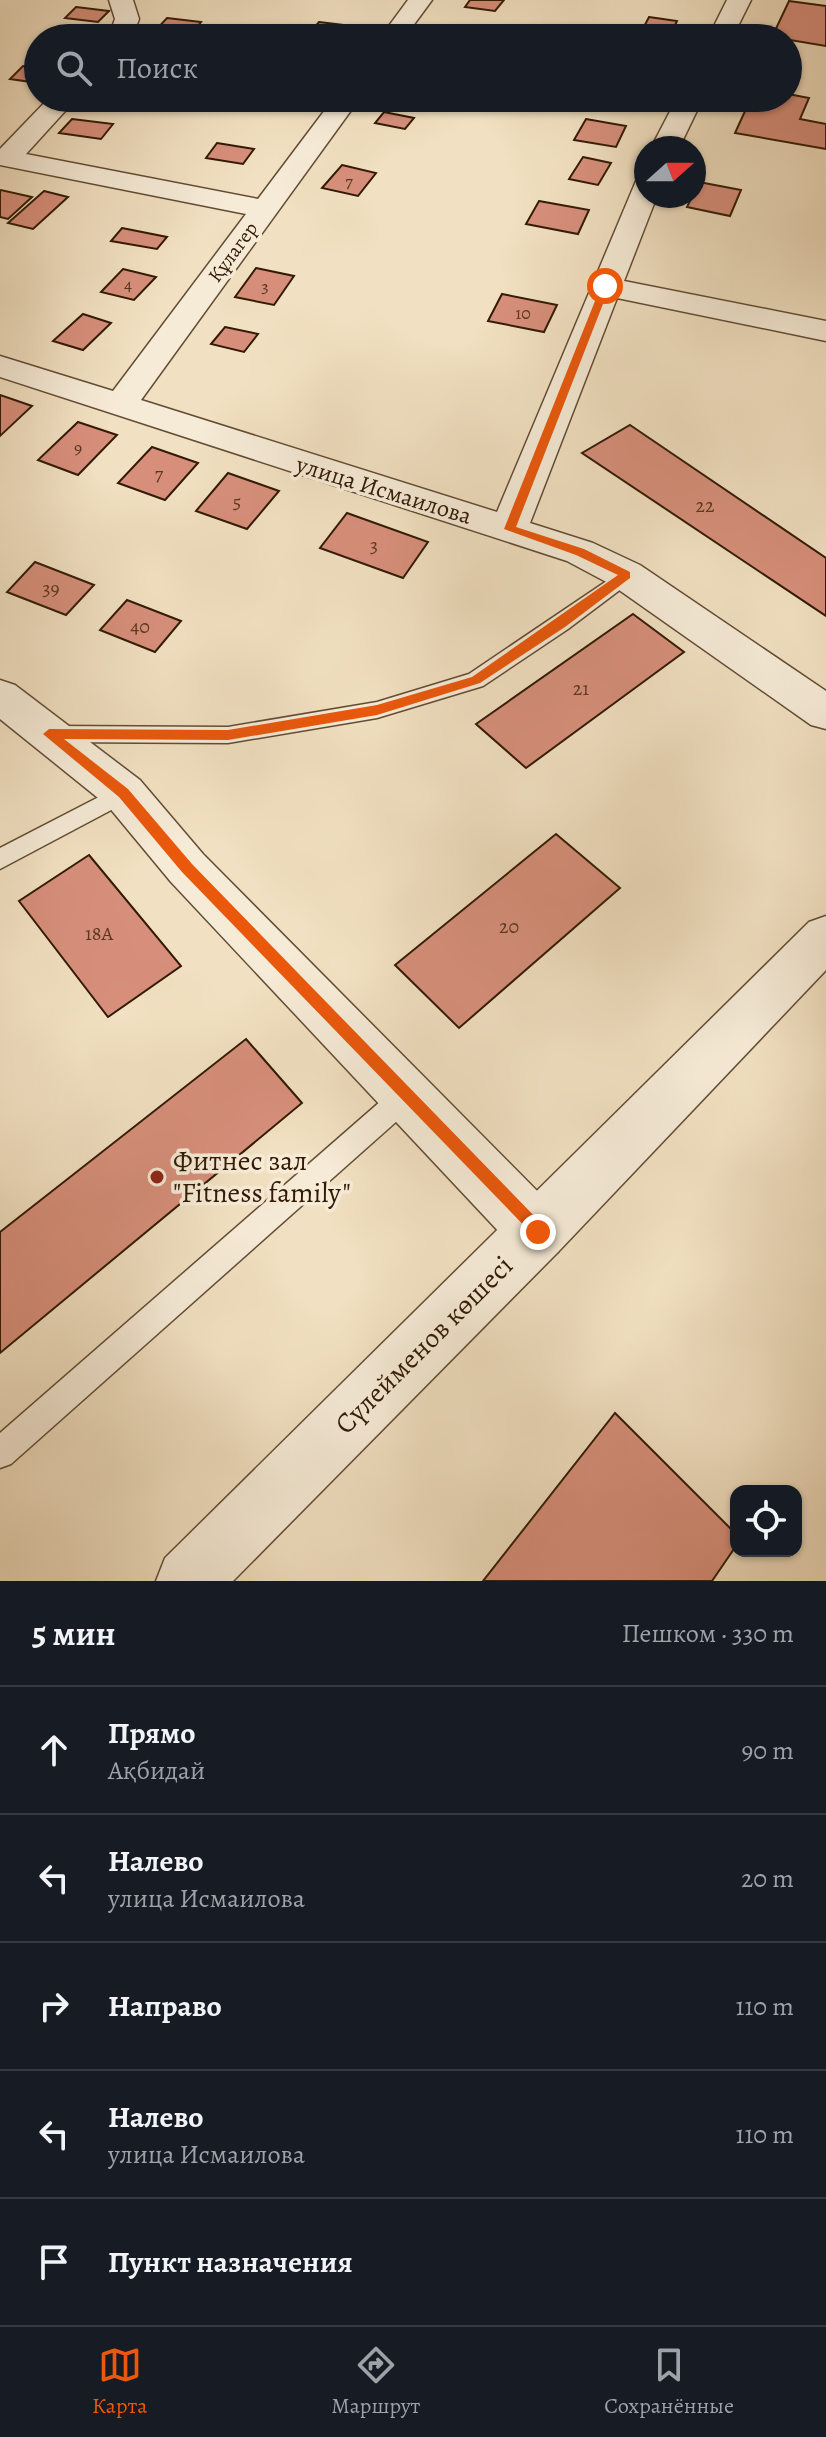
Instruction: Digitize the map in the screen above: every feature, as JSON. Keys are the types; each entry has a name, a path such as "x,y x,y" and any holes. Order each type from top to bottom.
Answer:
{"street":[{"path":"121,0 127,24"},
{"path":"402,24 420,0"},
{"path":"727,24 739,0"},
{"path":"3,157 50,112"},
{"name":"Құлагер","path":"119,406 337,112"},
{"path":"671,136 683,112"},
{"path":"3,157 265,209"},
{"path":"509,529 637,208"},
{"path":"605,286 826,331"},
{"name":"улица Исмаилова","path":"0,366 580,552 626,575 826,713"},
{"path":"0,696 124,793 187,868 538,1232"},
{"name":"Сүлейменов көшесі","path":"188,1581 538,1232 826,937"}],"lane":[{"path":"49,734 228,735 377,710 476,680 561,624 626,575"},
{"path":"0,859 124,793"},
{"path":"0,1453 406,1096"}],"building":[{"path":"470,0 504,0 495,11 465,7"},
{"path":"789,1 826,6 826,46 802,42 802,24 778,24"},
{"path":"76,7 109,11 98,22 65,18"},
{"path":"649,17 677,21 676,24 645,24"},
{"path":"167,18 201,22 199,24 161,24"},
{"path":"23,66 24,66 24,81 10,79"},
{"path":"802,97 809,98 800,119 826,124 826,149 735,133 745,112 802,112"},
{"path":"384,112 414,118 405,129 375,123"},
{"path":"72,119 113,124 101,139 59,133"},
{"path":"586,119 626,126 616,147 574,140"},
{"path":"217,143 254,149 243,164 206,158"},
{"path":"583,157 611,163 598,185 569,179"},
{"path":"342,165 376,173 358,196 322,188"},
{"path":"706,183 741,190 730,216 692,208 706,208"},
{"path":"0,191 32,197 8,219 0,217"},
{"path":"44,191 68,197 33,229 8,223"},
{"path":"539,201 589,210 578,234 526,224"},
{"path":"122,228 167,237 157,249 111,241"},
{"path":"256,268 294,276 274,305 235,297"},
{"path":"123,269 156,277 134,300 101,292"},
{"path":"502,294 557,305 544,332 488,321"},
{"path":"83,314 111,323 83,350 53,341"},
{"path":"225,327 258,334 244,352 211,344"},
{"path":"0,395 32,406 0,436"},
{"path":"78,422 117,435 78,475 38,460"},
{"path":"630,425 826,558 826,616 582,453"},
{"path":"152,447 198,463 165,500 118,483"},
{"path":"228,473 279,491 247,529 196,511"},
{"path":"347,513 428,542 403,578 320,548"},
{"path":"35,562 94,585 66,615 7,592"},
{"path":"127,600 181,621 155,652 100,630"},
{"path":"633,614 684,652 526,768 476,724"},
{"path":"556,834 620,888 459,1028 395,965"},
{"path":"89,855 181,966 108,1017 19,901"},
{"path":"246,1039 302,1103 0,1353 0,1232"},
{"path":"615,1413 730,1528 730,1555 712,1581 483,1581"}],"place":[{"name":"Фитнес зал \"Fitness family\"","path":"157,1177"}],"route":[{"path":"538,1232 187,868 124,793 49,734 228,735 377,710 476,680 561,624 626,575 580,552 509,529 605,286"}]}
